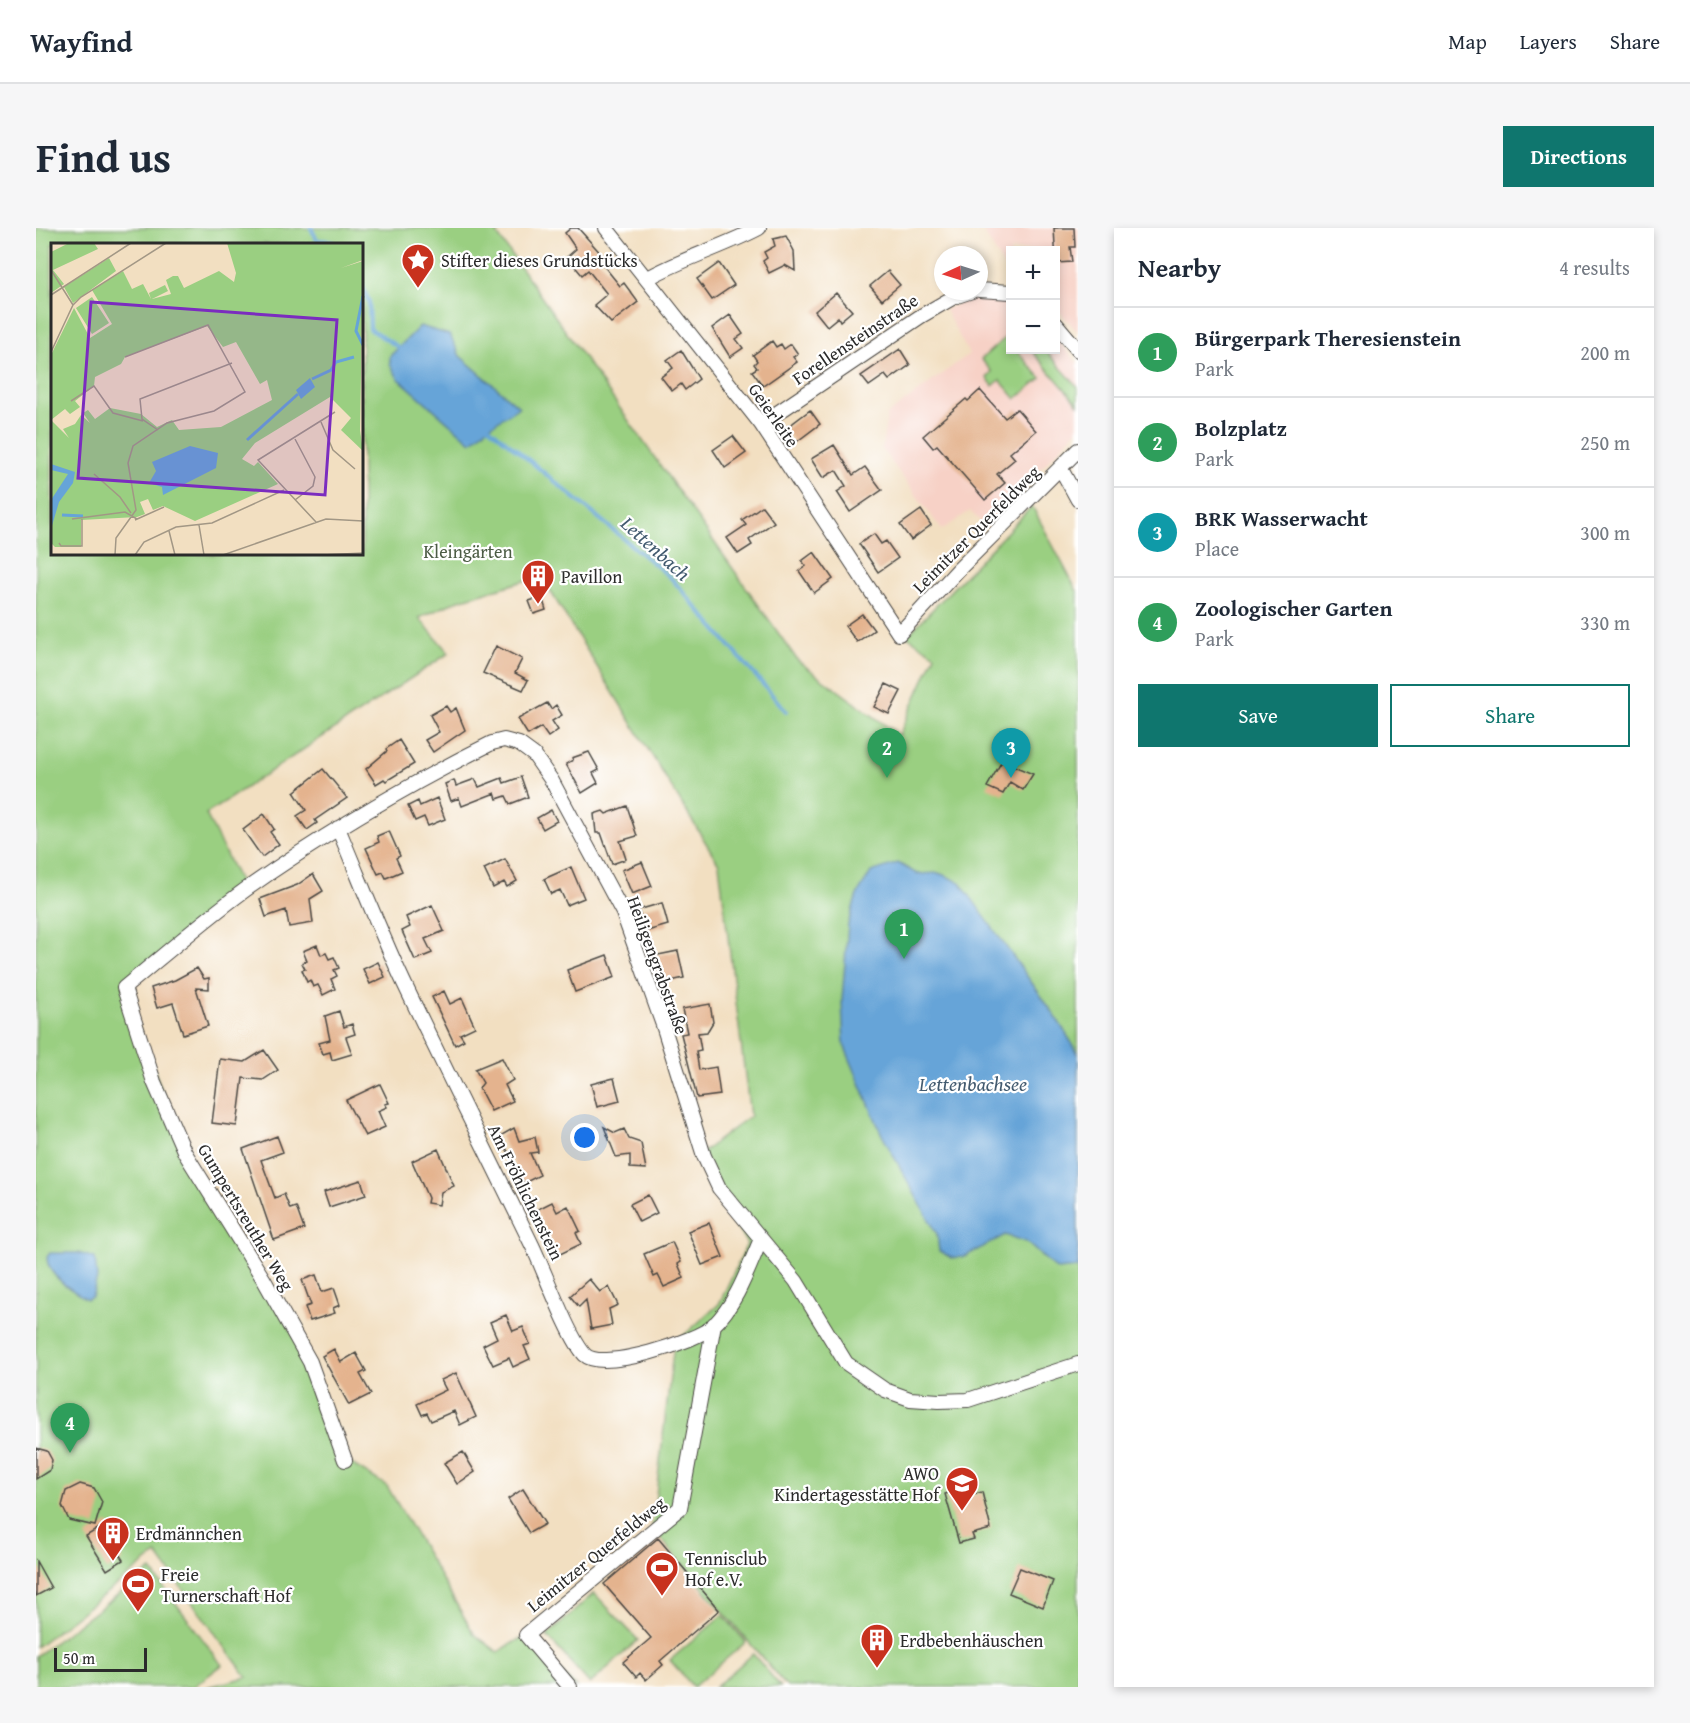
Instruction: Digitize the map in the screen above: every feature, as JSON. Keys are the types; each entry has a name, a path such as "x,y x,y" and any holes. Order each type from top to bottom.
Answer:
{"street":[{"name":"Geierleite","path":"606,228 648,278 761,424 899,634"},
{"path":"648,278 675,263 740,238 759,228"},
{"path":"988,291 1006,292"},
{"name":"Forellensteinstraße","path":"761,424 921,316 949,300"},
{"path":"1060,329 1078,350"},
{"name":"Leimitzer Querfeldweg","path":"899,634 958,570 1078,450"},
{"path":"1061,469 1078,500"},
{"name":"Heiligengrabstraße","path":"124,988 244,891 405,786 492,742 504,740 519,744 534,755 552,780 623,913 663,1025 704,1156 719,1188 796,1281 846,1363 885,1390 910,1399 939,1401 968,1400 1078,1364"},
{"name":"Am Fröhlichenstein","path":"338,828 403,981 577,1343 586,1357 603,1362 620,1360 702,1335 714,1324 737,1293 761,1239"},
{"name":"Gumpertsreuther Weg","path":"124,988 154,1082 185,1153 258,1271 310,1362 345,1460"},
{"name":"Leimitzer Querfeldweg","path":"570,1687 526,1635 680,1508 714,1324"}],"shaded area":[{"path":"981,228 1078,228 1078,332 1060,312 1060,246 1006,246 1006,269"},
{"path":"988,296 1006,299 1006,354 1060,354 1060,343 1078,364 1078,429 986,527 970,511 942,530 882,449 887,415 969,354 945,310 966,300 988,300"}],"green space":[{"name":"Kleingärten","path":"36,228 503,228 497,234 798,661 899,735 935,655 907,636 1032,506 1078,593 1078,1687 787,1687 652,1528 674,1344 719,1304 747,1244 695,1158 750,1116 719,864 541,576 459,600 419,618 449,653 206,814 244,891 124,988 185,1153 310,1362 345,1460 387,1486 474,1634 498,1652 526,1635 576,1687 207,1687 247,1677 157,1554 36,1647"},
{"path":"1006,337 1006,354 1020,354 1041,378 1016,399 1000,380 993,386 987,378 992,372 981,359"},
{"path":"1034,354 1049,354 1078,387 1078,404"},
{"name":"Freie Turnerschaft Hof","path":"151,1570 222,1665 193,1687 36,1687 36,1656"},
{"path":"594,1593 638,1640 590,1684 547,1636"},
{"path":"723,1615 746,1642 693,1687 670,1660"},
{"path":"753,1654 781,1687 715,1687"}],"water":[{"path":"420,326 450,335 460,356 519,407 471,442 398,378 390,364 390,356"},
{"name":"Lettenbachsee","path":"898,863 917,874 939,873 960,882 1054,1014 1078,1053 1078,1268 1057,1270 1026,1242 1005,1235 964,1257 952,1258 939,1251 937,1234 882,1135 844,1045 842,1001 848,924 857,895 871,872"},
{"path":"50,1253 78,1253 95,1258 97,1278 92,1297 87,1299 81,1296 56,1276 48,1264 47,1257"}],"building":[{"path":"571,228 578,228 603,256 599,260 620,286 624,283 638,302 611,323 594,305 607,294 588,270 582,275 567,257 576,249 565,233"},
{"path":"1054,228 1074,228 1075,247 1070,247 1072,262 1060,263 1060,246 1055,246"},
{"path":"786,236 794,251 795,271 785,265 769,273 763,261 767,258 764,252 775,246 773,239"},
{"path":"719,263 734,285 712,300 697,279"},
{"path":"888,271 900,285 882,300 870,286"},
{"path":"836,293 852,311 840,321 838,317 827,326 815,311"},
{"path":"730,315 743,334 736,339 743,348 730,357 712,328"},
{"path":"772,341 776,347 781,344 784,349 791,344 798,354 793,357 797,362 763,386 752,371 757,368 754,364 757,361 753,355"},
{"path":"900,349 910,365 889,380 885,375 869,386 861,376"},
{"path":"681,350 699,379 685,390 681,384 672,391 661,377 673,368 667,360"},
{"path":"980,390 1005,418 1017,409 1036,431 1010,453 1015,459 997,474 1005,483 985,500 937,445 933,448 923,436"},
{"path":"810,410 820,424 795,443 785,429"},
{"path":"733,436 746,453 725,468 713,450"},
{"path":"834,445 853,475 865,467 882,490 850,512 837,492 846,486 836,470 823,478 811,459"},
{"path":"762,506 774,522 749,540 752,545 738,554 727,538 746,525 742,520"},
{"path":"921,510 931,525 911,540 900,525"},
{"path":"874,534 881,544 886,541 898,558 878,572 859,544"},
{"path":"814,552 833,579 814,593 799,571 806,566 802,561"},
{"name":"Pavillon","path":"542,597 546,610 534,614 529,601"},
{"path":"862,614 874,630 857,642 845,626"},
{"path":"496,646 522,659 515,673 528,680 523,690 483,673"},
{"path":"886,684 901,691 889,714 874,707"},
{"path":"547,703 551,709 556,705 562,715 552,721 558,730 548,737 541,727 528,735 518,719"},
{"path":"446,706 450,712 456,708 465,730 433,752 425,740 439,732 430,715"},
{"path":"399,740 414,764 386,781 384,779 376,784 366,769 387,751 386,749"},
{"path":"589,752 599,770 593,773 598,783 582,793 566,764 573,760 572,758"},
{"path":"1002,761 1033,774 1023,790 1010,782 1003,794 987,787"},
{"path":"323,769 347,798 315,820 317,823 307,830 297,816 306,810 294,792"},
{"path":"521,777 528,797 510,804 506,796 497,799 495,793 462,806 459,798 451,801 445,784 454,780 456,786 475,779 479,787 502,778 504,783"},
{"path":"437,798 445,819 428,826 424,817 415,821 408,806 418,801 420,806"},
{"path":"627,806 637,836 620,841 626,859 612,864 601,833 596,833 594,814 603,811 606,814"},
{"path":"551,810 557,821 543,829 537,818"},
{"path":"264,814 274,829 270,832 279,844 262,857 243,830"},
{"path":"389,831 400,856 396,858 402,871 386,878 383,872 378,874 366,848 379,842 377,836"},
{"path":"505,859 517,881 507,887 504,882 493,888 484,869"},
{"path":"642,862 652,886 632,894 622,870"},
{"path":"571,867 584,898 567,905 560,890 551,894 544,879"},
{"path":"313,874 323,891 310,899 313,923 289,927 286,910 266,917 260,899 297,885"},
{"path":"662,903 668,925 647,931 638,910"},
{"path":"432,905 444,931 425,939 432,953 415,960 402,931 410,927 406,917"},
{"path":"317,945 321,955 326,953 329,959 334,957 339,968 334,970 337,976 331,979 335,989 323,995 318,985 313,987 310,980 307,982 302,970 305,969 302,963 307,961 303,951"},
{"path":"678,951 684,978 658,984 653,956"},
{"path":"607,955 615,977 575,992 567,970"},
{"path":"378,962 385,977 370,984 363,969"},
{"path":"197,968 204,979 209,978 209,989 196,988 208,1026 183,1034 173,1003 157,1008 151,988 175,980"},
{"path":"444,991 450,1004 462,998 475,1027 460,1034 464,1040 455,1045 432,997"},
{"path":"710,1004 713,1022 707,1032 698,1033 701,1050 696,1051 699,1070 716,1067 720,1095 697,1098 681,1034 687,1033 682,1009"},
{"path":"339,1011 344,1027 352,1024 355,1034 346,1037 352,1054 332,1060 330,1052 323,1054 319,1043 330,1040 325,1016"},
{"path":"264,1050 278,1070 263,1080 243,1078 237,1126 212,1123 220,1059 245,1062"},
{"path":"502,1058 513,1080 505,1085 513,1101 491,1111 479,1088 483,1083 475,1069"},
{"path":"614,1078 620,1101 597,1107 591,1084"},
{"path":"380,1084 389,1103 385,1104 387,1107 378,1111 385,1127 365,1136 346,1100"},
{"path":"604,1127 615,1133 624,1129 629,1139 641,1143 646,1169 630,1168 630,1155 616,1157"},
{"path":"514,1128 519,1141 535,1137 538,1152 530,1153 540,1175 524,1183 500,1136"},
{"path":"277,1136 283,1152 261,1160 275,1198 284,1194 290,1209 296,1207 304,1229 274,1240 243,1149"},
{"path":"438,1149 454,1186 441,1192 439,1205 427,1203 428,1198 412,1161"},
{"path":"361,1180 366,1195 329,1207 324,1192"},
{"path":"648,1195 657,1213 639,1222 630,1204"},
{"path":"552,1202 557,1212 568,1206 580,1231 576,1233 581,1244 558,1255 536,1210"},
{"path":"709,1223 723,1257 702,1265 688,1231"},
{"path":"672,1242 681,1262 678,1264 684,1278 664,1287 658,1275 654,1277 644,1254"},
{"path":"316,1275 322,1292 334,1288 340,1305 333,1308 335,1313 310,1321 305,1307 311,1305 302,1280"},
{"path":"589,1279 600,1292 609,1287 618,1305 609,1309 612,1325 591,1329 586,1300 579,1307 570,1296"},
{"path":"506,1315 513,1331 523,1327 530,1344 524,1346 530,1359 513,1367 509,1358 493,1365 483,1345 497,1338 490,1322"},
{"path":"334,1349 341,1362 356,1353 366,1371 360,1374 371,1394 349,1405 322,1356"},
{"path":"456,1373 476,1417 460,1425 454,1411 431,1421 427,1413 422,1415 417,1404 446,1390 441,1380"},
{"path":"36,1448 47,1451 52,1460 50,1470 36,1479"},
{"path":"463,1452 475,1472 457,1484 444,1463"},
{"path":"80,1484 94,1488 102,1502 95,1526 69,1520 62,1506 66,1491"},
{"path":"523,1489 545,1524 529,1533 508,1499"},
{"path":"959,1490 961,1498 982,1492 991,1529 972,1534 974,1539 959,1543 945,1494"},
{"path":"108,1523 116,1536 110,1540 123,1560 107,1570 86,1536"},
{"name":"Tennisclub Hof e.V.","path":"658,1538 719,1610 660,1661 663,1665 646,1680 640,1673 636,1677 623,1662 651,1638 604,1584"},
{"path":"36,1561 51,1588 36,1596"},
{"path":"1020,1568 1053,1581 1043,1607 1009,1593"}],"waterway":[{"path":"311,228 317,240 333,243"},
{"path":"363,288 369,302 370,329 398,347"},
{"name":"Lettenbach","path":"489,427 671,578 786,711"}],"place":[{"name":"Stifter dieses Grundstücks","path":"418,289"},
{"name":"Pavillon","path":"538,605"},
{"name":"Bolzplatz","path":"887,778"},
{"name":"BRK Wasserwacht","path":"1011,778"},
{"name":"Bürgerpark Theresienstein","path":"904,959"},
{"name":"Zoologischer Garten","path":"70,1453"},
{"name":"AWO Kindertagesstätte Hof","path":"962,1512"},
{"name":"Erdmännchen","path":"113,1562"},
{"name":"Tennisclub Hof e.V.","path":"662,1597"},
{"name":"Freie Turnerschaft Hof","path":"138,1613"},
{"name":"Erdbebenhäuschen","path":"877,1669"}]}
